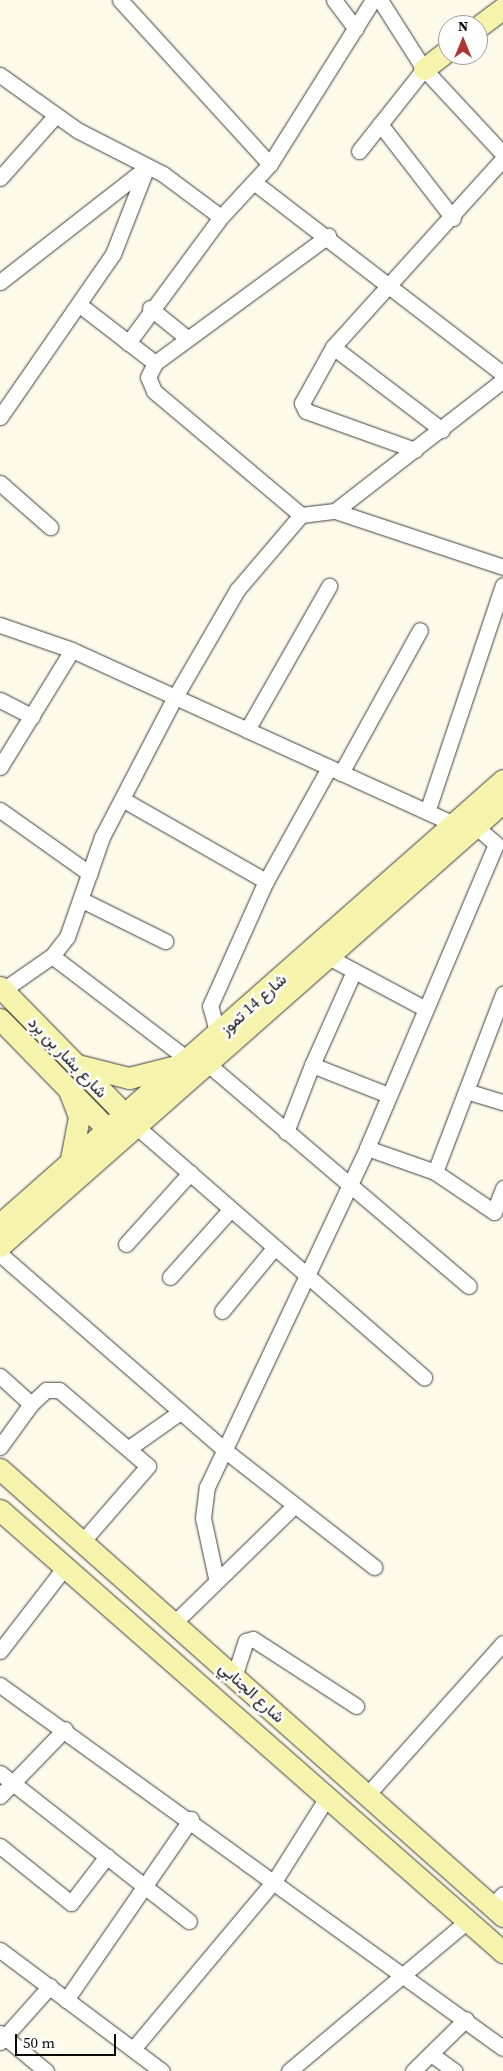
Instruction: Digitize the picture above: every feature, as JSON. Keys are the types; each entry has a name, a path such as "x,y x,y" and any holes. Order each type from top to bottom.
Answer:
{"main road":[{"path":"488,19 503,8"},
{"path":"424,68 438,58"},
{"name":"شارع 14 تموز","path":"0,1246 130,1120 330,958 464,825 503,780"},
{"name":"شارع 14 تموز","path":"200,1063 218,1035 464,825 503,802"},
{"name":"شارع بشار بن برد","path":"2,989 130,1120"},
{"name":"شارع بشار بن برد","path":"0,1019 113,1135"},
{"path":"76,1065 129,1078 200,1063"},
{"path":"66,1087 78,1106 71,1159"},
{"name":"شارع 14 تموز","path":"0,1224 71,1159 113,1135"},
{"name":"شارع الجنابي","path":"0,1469 367,1795 499,1906"},
{"name":"شارع الجنابي","path":"0,1510 328,1796 503,1952"}],"street":[{"path":"120,0 270,164"},
{"path":"334,0 356,29"},
{"path":"128,342 150,308 222,218 270,164 373,0"},
{"path":"380,0 424,68 503,154"},
{"path":"359,152 424,68"},
{"path":"0,75 55,116 147,166 222,218"},
{"path":"4,168 55,116"},
{"path":"380,124 453,218"},
{"path":"415,450 302,408 334,347 390,289 503,159"},
{"path":"0,282 147,166"},
{"path":"0,417 24,376 80,306 130,219 147,166"},
{"path":"255,183 328,236 390,289 503,374"},
{"path":"301,515 154,391 148,377 155,363 328,236"},
{"path":"80,306 155,363"},
{"path":"150,308 187,338"},
{"path":"334,347 442,430"},
{"path":"335,511 442,430 503,380"},
{"path":"0,483 50,527"},
{"path":"2,989 52,956 67,937 90,874 122,799 175,697 237,590 301,515 335,511 503,568"},
{"path":"428,809 503,585"},
{"path":"247,730 329,586"},
{"path":"0,625 72,650 335,770 464,825 496,844 424,1008 367,1148 348,1185 226,1452 212,1472 204,1501 204,1526 216,1578"},
{"path":"218,1035 210,1006 266,881 420,630"},
{"path":"0,767 72,650"},
{"path":"0,700 32,716"},
{"path":"122,799 266,881"},
{"path":"0,810 90,874"},
{"path":"82,900 165,941"},
{"path":"52,956 200,1063 286,1132 468,1286"},
{"path":"330,958 424,1008"},
{"path":"286,1132 312,1065 354,971"},
{"path":"435,1172 503,994"},
{"path":"312,1065 388,1096"},
{"path":"466,1090 503,1102"},
{"path":"130,1120 306,1277 424,1377"},
{"path":"367,1148 435,1172 494,1212 503,1188"},
{"path":"126,1244 190,1174"},
{"path":"170,1277 230,1210"},
{"path":"222,1311 274,1248"},
{"path":"0,1254 226,1452 374,1567"},
{"path":"0,1376 31,1404"},
{"path":"0,1447 31,1404 46,1390 59,1390 144,1460 148,1471 82,1542"},
{"path":"129,1448 180,1412"},
{"path":"174,1623 216,1578 294,1506"},
{"path":"0,1650 64,1567"},
{"path":"234,1677 246,1641 253,1639 356,1706"},
{"path":"367,1795 503,1643"},
{"path":"0,1685 65,1729 402,1971 503,2048"},
{"path":"0,1796 65,1729"},
{"path":"0,1773 107,1856 141,1886 189,1921"},
{"path":"133,2049 275,1880 328,1796"},
{"path":"66,2000 141,1886 191,1819"},
{"path":"0,1846 71,1903 107,1856"},
{"path":"289,2071 402,1971 467,1921"},
{"path":"0,1950 162,2071"},
{"path":"46,2071 2,2038 50,1986"},
{"path":"413,2071 466,2019"},
{"path":"431,2054 454,2071"}]}
